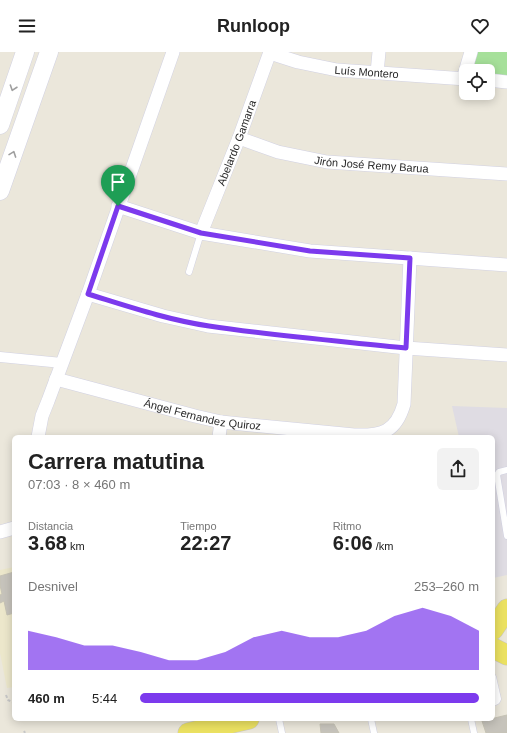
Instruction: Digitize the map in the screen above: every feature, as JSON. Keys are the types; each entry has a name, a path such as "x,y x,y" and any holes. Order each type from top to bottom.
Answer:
{"main road":[{"path":"0,125 25,52"},
{"path":"0,191 49,52"},
{"path":"495,626 503,611"},
{"path":"495,649 507,655"},
{"path":"495,661 507,658"},
{"path":"188,733 240,721"}],"street":[{"path":"38,435 42,416 88,294 173,52"},
{"path":"377,73 380,52"},
{"path":"468,64 471,52"},
{"name":"Luís Montero","path":"270,53 298,62 337,70 459,79"},
{"name":"Abelardo Gamarra","path":"201,233 239,138 270,53"},
{"path":"495,81 507,82"},
{"name":"Jirón José Remy Barua","path":"239,138 278,152 327,162 507,174"},
{"path":"118,206 201,233 310,251 507,265"},
{"name":"Ángel Fernandez Quiroz","path":"374,435 385,432 394,425 404,404 410,258"},
{"path":"88,294 163,316 208,326 406,348 507,355"},
{"path":"0,357 62,363"},
{"name":"Ángel Fernandez Quiroz","path":"56,380 221,422 354,435"},
{"path":"219,435 221,422"},
{"path":"0,532 12,529"}],"lane":[{"path":"189,272 201,233"},
{"path":"507,470 499,472 498,475 507,536"},
{"path":"495,686 498,699 498,701 495,702"},
{"path":"279,721 282,733"},
{"path":"371,721 374,733"},
{"path":"471,721 474,733"}],"path":[{"path":"6,695 8,700 12,702"}],"shaded area":[{"path":"452,406 507,408 507,575 495,578 495,435 459,435"},
{"path":"12,567 12,687 7,688 0,653 0,570"}],"green space":[{"path":"474,52 507,52 507,79 495,78 495,64 472,64"}],"building":[{"path":"12,573 12,614 7,615 4,601 0,603 0,595 2,594 0,576"},
{"path":"507,715 507,733 486,733 482,721 495,721 495,718"},
{"path":"320,724 334,724 339,733 321,733"}],"route":[{"path":"118,206 201,233 310,251 410,258 406,348 208,326 163,316 88,294 118,206"}]}
